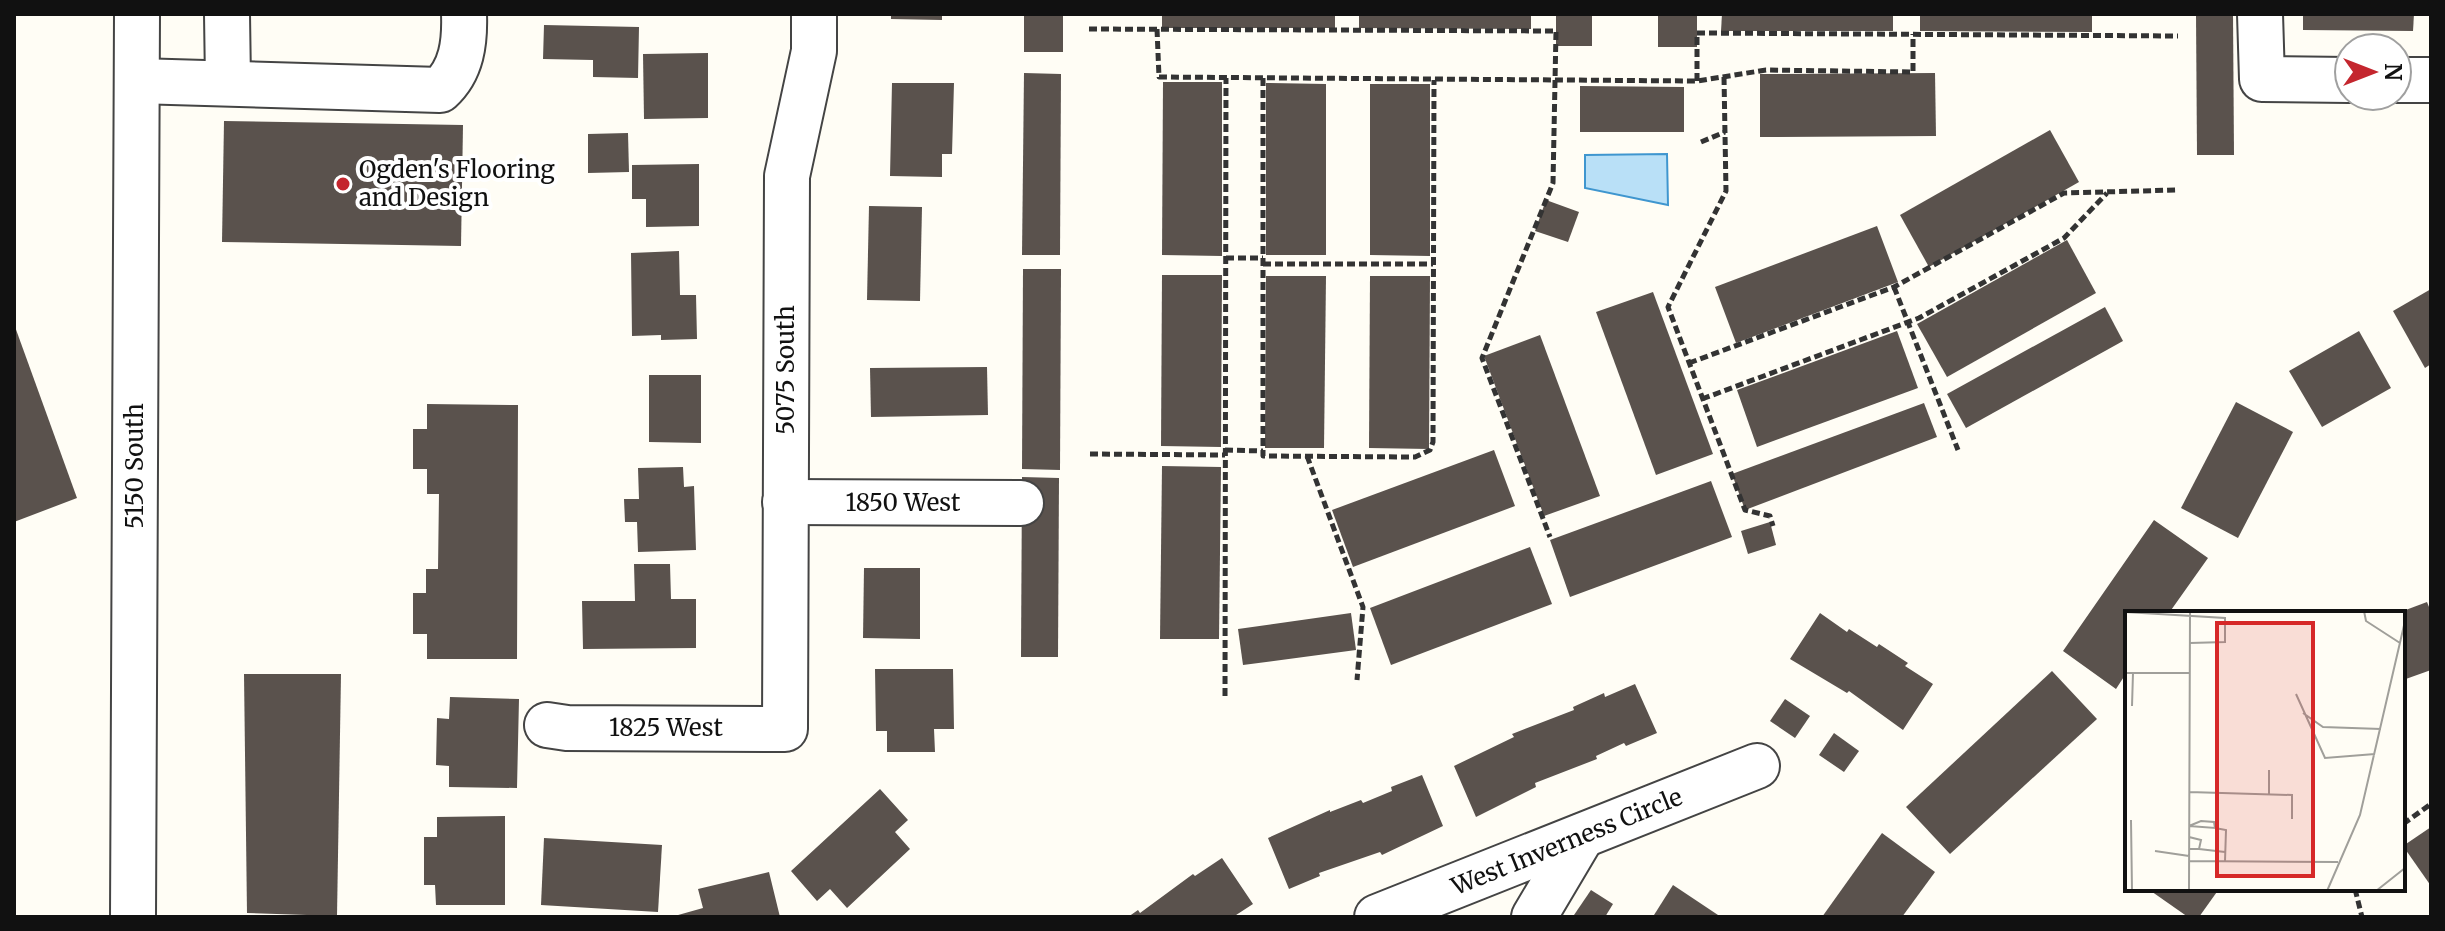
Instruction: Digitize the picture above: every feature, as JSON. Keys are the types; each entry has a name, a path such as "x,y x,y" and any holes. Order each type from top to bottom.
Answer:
{"street":[{"name":"5150 South","path":"133,917 137,14"},
{"path":"227,14 228,82"},
{"path":"137,81 440,90 452,75 463,49 464,14"},
{"name":"5075 South","path":"785,729 787,176 814,51 814,14"},
{"path":"2260,14 2262,79 2333,80"},
{"name":"1850 West","path":"785,502 1021,503"},
{"name":"1825 West","path":"547,725 567,728 785,729"},
{"name":"West Inverness Circle","path":"1399,913 1757,766"},
{"path":"1534,917 1582,836"}],"path":[{"path":"1089,29 1556,31 1553,183 1482,358 1550,537"},
{"path":"1157,29 1159,77 1556,81 1697,81 1766,70 1913,72 1913,34"},
{"path":"1697,81 1697,33 2178,36"},
{"path":"1724,77 1726,191 1668,307 1745,510 1770,516 1773,526"},
{"path":"1225,696 1226,78"},
{"path":"1263,78 1263,456 1415,457 1430,450 1433,442 1434,80"},
{"path":"1701,142 1725,132"},
{"path":"1689,363 1894,287 2064,193 2177,190"},
{"path":"1702,399 1908,322 2064,238 2107,192"},
{"path":"1226,258 1433,264"},
{"path":"1894,287 1958,450"},
{"path":"1090,454 1263,451"},
{"path":"1307,456 1363,607 1357,680"},
{"path":"2405,823 2431,804"},
{"path":"2356,891 2362,917"}],"water":[{"path":"1667,154 1668,205 1585,188 1585,155"}],"building":[{"path":"891,14 942,14 942,20 891,19"},
{"path":"1024,14 1063,14 1063,52 1024,52"},
{"path":"1162,14 1335,14 1335,28 1162,28"},
{"path":"1359,14 1531,14 1531,29 1359,28"},
{"path":"1556,14 1592,14 1592,46 1556,46"},
{"path":"1658,14 1697,14 1697,47 1658,47"},
{"path":"1722,14 1893,14 1893,31 1721,31"},
{"path":"1920,14 2092,14 2092,32 1920,31"},
{"path":"2196,14 2233,14 2234,155 2197,155"},
{"path":"2303,14 2414,14 2413,31 2303,30"},
{"path":"544,25 639,27 638,78 593,77 593,60 543,59"},
{"path":"708,53 708,118 644,119 643,54"},
{"path":"1024,73 1061,74 1060,255 1022,255"},
{"path":"1935,73 1936,136 1760,137 1760,74"},
{"path":"1163,82 1222,82 1222,256 1162,255"},
{"path":"892,83 954,83 952,154 942,154 942,177 890,176"},
{"path":"1266,83 1326,84 1326,255 1266,255"},
{"path":"1370,84 1430,84 1430,256 1370,255"},
{"path":"1580,86 1684,87 1684,132 1580,132"},
{"name":"Ogden's Flooring and Design","path":"224,121 463,125 461,246 222,242"},
{"path":"2050,130 2079,182 1929,267 1900,215"},
{"path":"628,133 629,172 588,173 588,134"},
{"path":"699,164 699,226 646,227 646,199 632,199 632,165"},
{"path":"1546,200 1579,212 1568,242 1535,231"},
{"path":"869,206 922,207 920,301 867,300"},
{"path":"1877,226 1898,282 1736,343 1715,287"},
{"path":"2067,240 2096,293 1947,377 1917,324"},
{"path":"679,251 680,295 696,295 697,339 661,340 661,335 632,336 631,253"},
{"path":"1023,269 1061,269 1060,470 1022,469"},
{"path":"1162,275 1222,275 1221,447 1161,446"},
{"path":"1266,276 1326,276 1324,448 1265,448"},
{"path":"1370,276 1430,276 1429,449 1369,448"},
{"path":"2431,289 2431,364 2425,368 2393,311"},
{"path":"1653,292 1713,454 1656,475 1596,312"},
{"path":"2105,307 2123,341 1966,428 1947,394"},
{"path":"14,324 77,498 14,522"},
{"path":"1897,331 1918,388 1757,447 1737,390"},
{"path":"2359,331 2391,388 2322,427 2289,371"},
{"path":"1540,335 1600,496 1544,516 1484,356"},
{"path":"987,367 988,415 871,417 870,368"},
{"path":"649,375 701,375 701,443 649,442"},
{"path":"2236,402 2293,432 2238,538 2181,508"},
{"path":"1924,403 1937,437 1745,510 1732,474"},
{"path":"427,404 518,405 517,659 427,659 427,634 413,634 413,593 426,593 426,569 438,569 439,494 427,494 427,469 413,469 413,429 427,429"},
{"path":"1494,450 1515,506 1353,567 1332,510"},
{"path":"1162,466 1221,467 1219,639 1160,639"},
{"path":"683,467 684,487 694,486 696,550 638,552 637,522 625,522 624,499 639,499 638,468"},
{"path":"1022,477 1059,478 1058,657 1021,657"},
{"path":"1711,481 1732,537 1570,597 1550,540"},
{"path":"2154,520 2208,558 2170,611 2125,611 2125,675 2116,689 2063,651"},
{"path":"1770,522 1776,545 1748,554 1741,531"},
{"path":"1530,547 1552,604 1391,665 1370,608"},
{"path":"634,564 670,564 671,599 696,599 696,648 583,649 582,601 635,601"},
{"path":"864,568 920,568 920,639 863,638"},
{"path":"2427,602 2431,612 2431,670 2405,679 2405,611"},
{"path":"1351,613 1356,650 1243,665 1238,629"},
{"path":"1820,613 1847,632 1849,629 1877,647 1879,644 1933,684 1903,730 1849,691 1847,693 1790,659"},
{"path":"875,669 953,669 954,729 934,729 935,752 887,752 887,731 876,731"},
{"path":"2052,671 2097,719 1950,854 1906,807"},
{"path":"244,674 341,674 337,916 247,913"},
{"path":"1635,684 1657,733 1626,746 1624,743 1596,756 1597,759 1535,783 1536,787 1476,817 1454,766 1514,737 1512,734 1574,710 1573,707 1604,693 1605,697"},
{"path":"450,697 519,699 517,788 449,787 449,766 436,765 437,718 449,719"},
{"path":"1785,699 1810,716 1795,738 1770,721"},
{"path":"1834,733 1859,751 1844,772 1819,755"},
{"path":"1422,775 1443,826 1382,855 1380,852 1319,873 1320,876 1289,889 1268,838 1330,810 1361,800 1363,803 1392,791 1391,787"},
{"path":"880,789 908,820 895,832 910,849 847,908 830,889 817,901 791,871"},
{"path":"505,816 505,905 436,905 435,885 424,885 424,837 437,837 437,817"},
{"path":"2431,827 2431,886 2405,849 2405,845"},
{"path":"1882,833 1935,872 1902,917 1822,917"},
{"path":"544,838 662,845 658,912 541,905"},
{"path":"1222,858 1253,904 1233,917 1128,917 1138,910 1140,913 1193,874 1195,876"},
{"path":"769,872 780,917 671,917 703,908 698,889"},
{"path":"1673,885 1718,915 1654,915"},
{"path":"1591,890 1613,904 1605,917 1574,915"},
{"path":"2151,891 2218,891 2199,917 2188,917"}],"place":[{"name":"Ogden's Flooring and Design","path":"343,184"}]}
